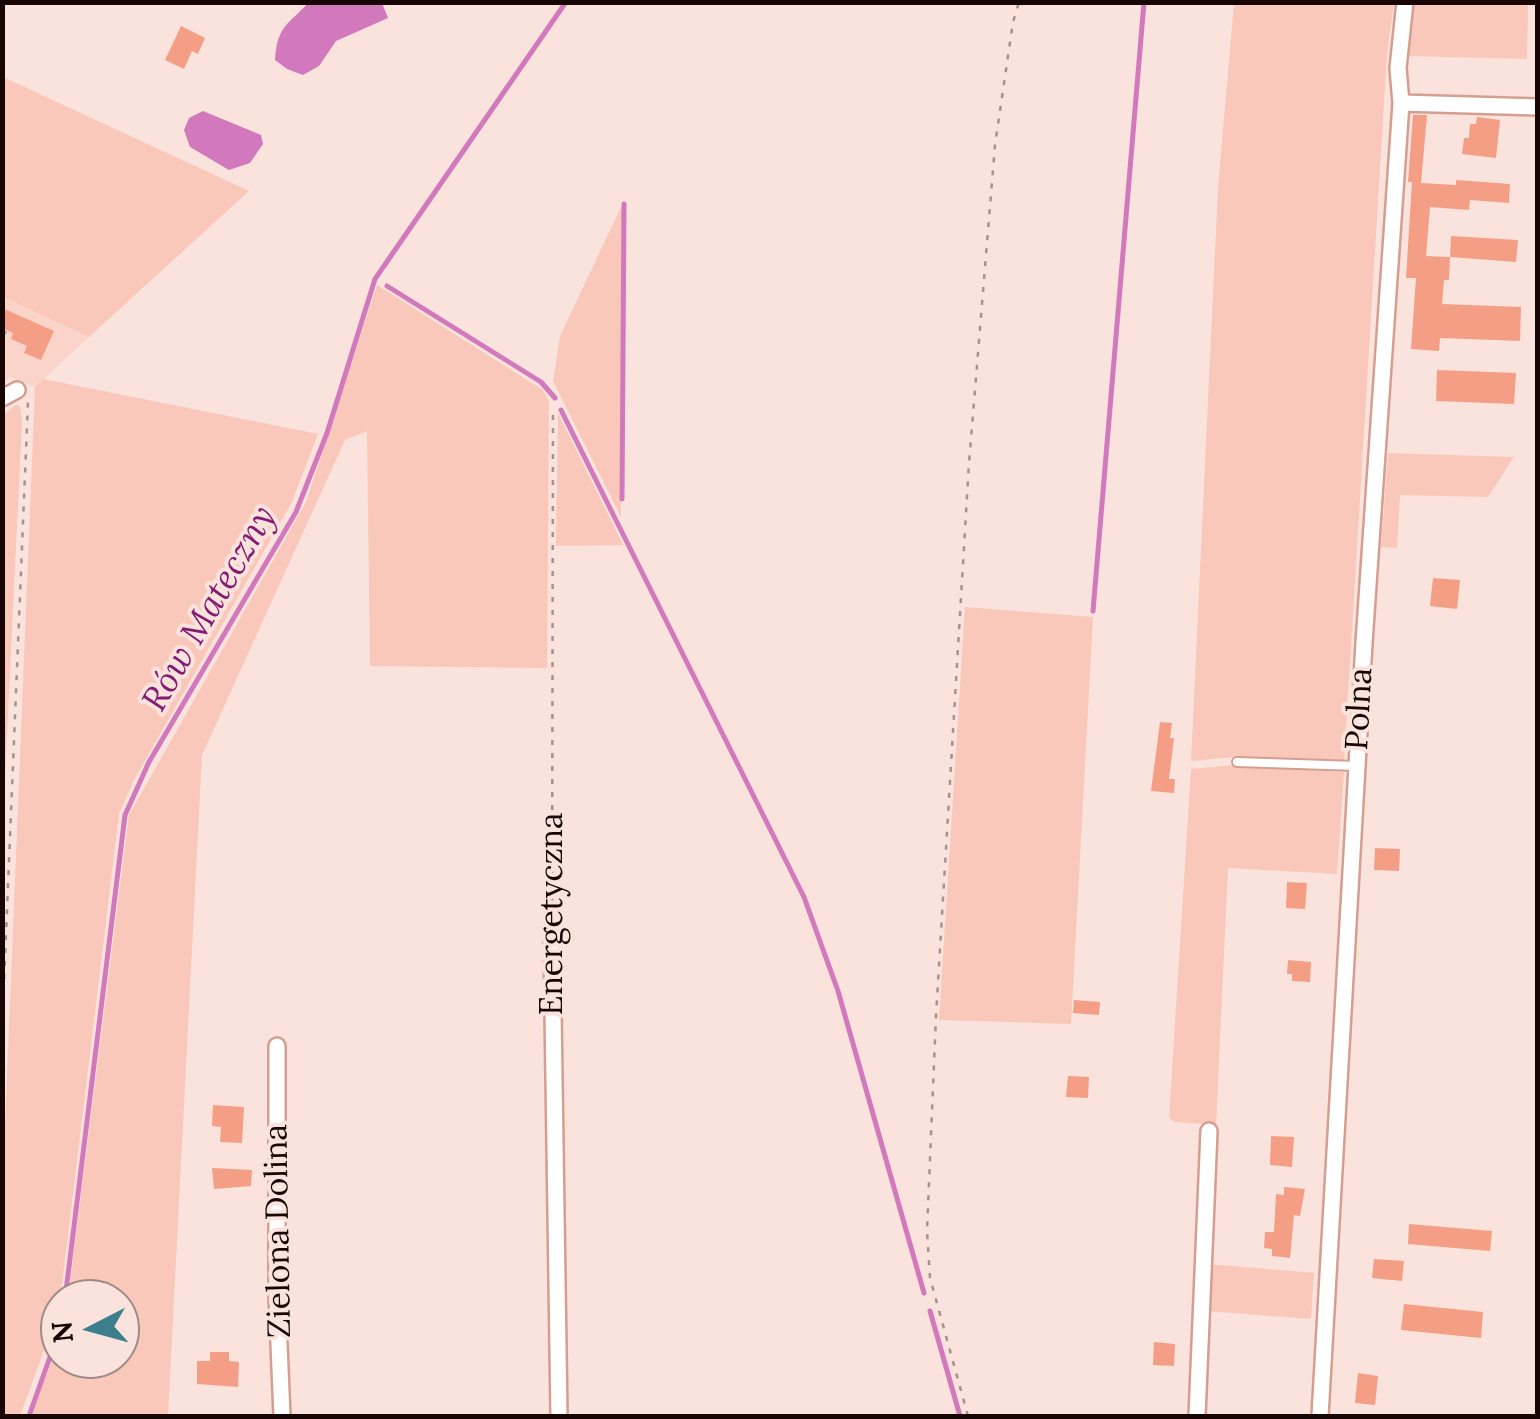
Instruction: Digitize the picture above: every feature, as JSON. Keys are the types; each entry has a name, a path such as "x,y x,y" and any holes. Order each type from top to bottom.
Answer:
{"street":[{"name":"Polna","path":"1320,1416 1401,103 1398,68 1405,2"},
{"path":"1401,103 1538,106"},
{"name":"Energetyczna","path":"552,944 559,1416"},
{"name":"Zielona Dolina","path":"277,1046 277,1296 282,1416"},
{"path":"1197,1416 1209,1131"}],"lane":[{"path":"1237,762 1358,766"}],"path":[{"path":"968,1416 930,1278 927,1230 970,463 995,145 1012,22 1019,2"},
{"path":"2,331 9,334"},
{"path":"2,1032 28,403 10,394"},
{"name":"Energetyczna","path":"552,944 553,411"}],"shaded area":[{"path":"308,3 382,3 388,18 336,41 319,66 303,75 275,60 281,33"},
{"path":"1234,3 1394,3 1387,53 1344,762 1235,757 1191,761 1218,188"},
{"path":"1415,3 1528,3 1527,59 1405,56"},
{"path":"3,77 249,191 89,337 3,297"},
{"path":"203,111 261,135 263,144 250,163 229,170 190,147 184,130 189,118"},
{"path":"622,205 621,517 553,381 560,336"},
{"path":"377,285 543,390 549,401 547,668 370,666 367,431 345,440 202,755 168,1416 31,1416 45,1379 140,1379 140,1279 71,1279 129,815 306,502"},
{"path":"3,297 89,337 35,387 9,377 3,384"},
{"path":"43,379 318,434 292,502 134,780 119,814 63,1279 40,1279 40,1361 20,1416 3,1416 3,1175 35,387"},
{"path":"20,406 22,422 3,818 2,415"},
{"path":"558,413 623,545 556,546"},
{"path":"1388,453 1514,457 1488,497 1400,495 1397,548 1381,547"},
{"path":"965,607 1093,617 1071,1024 939,1020"},
{"path":"1234,765 1344,772 1337,874 1228,868 1216,1125 1175,1122 1169,1118 1191,769"},
{"path":"1209,1264 1314,1273 1311,1319 1206,1311"}],"building":[{"path":"181,26 205,38 198,54 192,51 184,69 165,60"},
{"path":"1413,115 1427,115 1421,183 1456,185 1456,180 1510,184 1509,203 1470,200 1469,210 1430,207 1426,256 1450,257 1442,304 1521,307 1520,341 1440,338 1439,351 1411,349 1416,278 1406,278"},
{"path":"1477,117 1500,120 1496,158 1462,154 1464,138 1469,138 1470,124 1476,124"},
{"path":"1451,236 1518,240 1516,262 1450,257"},
{"path":"2,308 54,331 41,360 24,353 27,346 11,339 13,333 2,328"},
{"path":"1437,370 1516,373 1514,404 1436,401"},
{"path":"1433,578 1460,580 1457,609 1430,606"},
{"path":"1160,722 1172,723 1169,779 1175,779 1174,793 1151,791"},
{"path":"1375,848 1400,849 1399,871 1374,870"},
{"path":"1287,882 1307,883 1305,909 1286,908"},
{"path":"1288,960 1311,962 1310,982 1292,981 1292,974 1287,974"},
{"path":"1074,1000 1100,1002 1099,1015 1073,1013"},
{"path":"1068,1076 1089,1077 1088,1098 1066,1097"},
{"path":"213,1105 244,1107 242,1143 220,1142 221,1127 212,1126"},
{"path":"1271,1136 1294,1137 1292,1167 1270,1165"},
{"path":"212,1168 252,1170 251,1186 214,1189"},
{"path":"1284,1187 1305,1189 1300,1216 1294,1215 1290,1258 1272,1256 1272,1249 1264,1248 1265,1232 1274,1232 1276,1194 1284,1195"},
{"path":"1409,1224 1492,1231 1490,1251 1408,1244"},
{"path":"1374,1259 1404,1261 1402,1281 1372,1278"},
{"path":"1404,1304 1483,1312 1481,1338 1401,1330"},
{"path":"1154,1342 1175,1344 1174,1366 1153,1365"},
{"path":"210,1352 229,1352 229,1361 239,1362 238,1387 197,1384 197,1361 210,1361"},
{"path":"1358,1373 1378,1376 1375,1405 1355,1403"}],"waterway":[{"name":"Rów Mateczny","path":"67,1279 125,815 149,762 296,512 327,433 375,279 566,2"},
{"path":"1093,611 1144,2"},
{"path":"622,499 624,204"},
{"path":"387,286 541,382 555,398"},
{"path":"561,410 804,897 838,991 924,1293"},
{"path":"930,1311 960,1416"},
{"name":"Rów Mateczny","path":"29,1416 42,1379"}]}
